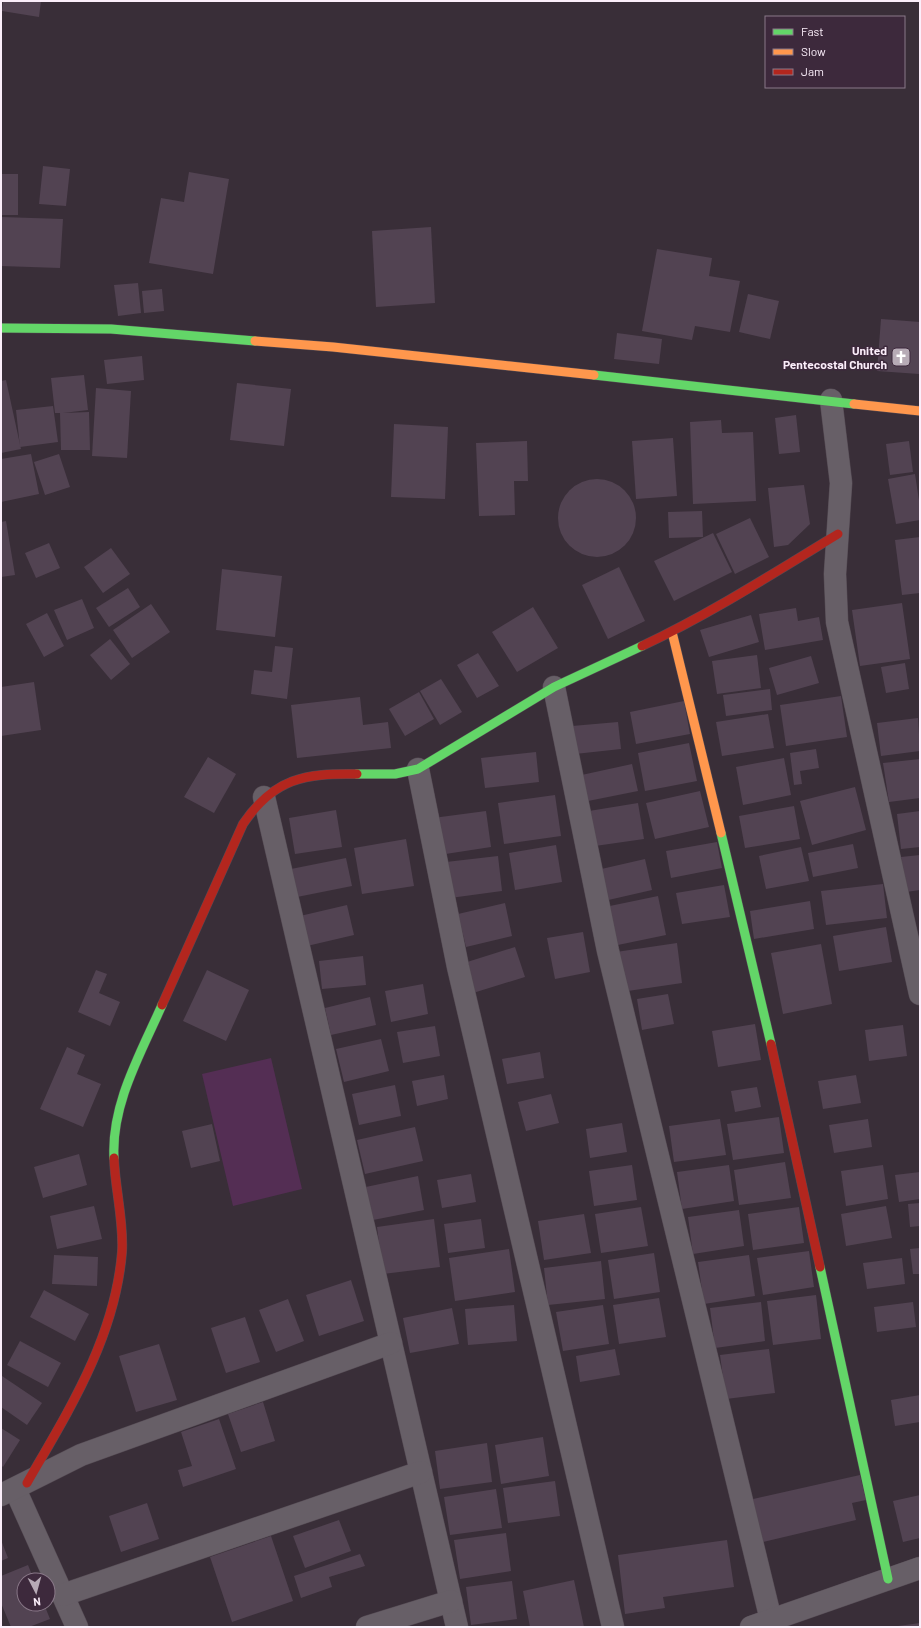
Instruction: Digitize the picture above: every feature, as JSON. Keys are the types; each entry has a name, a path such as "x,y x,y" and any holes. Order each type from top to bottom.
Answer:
{"street":[{"path":"1,328 111,329 333,347 831,400 920,411"},
{"path":"831,400 841,483 834,574 837,622 920,994"},
{"path":"14,1489 93,1364 106,1335 117,1296 122,1250 121,1211 114,1156 115,1125 127,1087 243,824 264,797 276,788 287,784 325,775 400,775 418,769 554,687 672,632 773,574 838,534"},
{"path":"672,632 755,971 888,1579"},
{"path":"554,687 608,951 771,1620"},
{"path":"418,769 458,967 613,1627"},
{"path":"264,797 457,1627"},
{"path":"14,1489 81,1455 391,1343"},
{"path":"63,1595 421,1472"},
{"path":"14,1489 77,1627"},
{"path":"751,1627 920,1568"},
{"path":"367,1627 451,1601"}],"shaded area":[{"path":"271,1058 302,1189 233,1206 202,1074"}],"building":[{"path":"3,1 41,1 39,17 2,11"},
{"path":"43,166 70,169 66,206 39,204"},
{"path":"189,172 229,179 213,274 149,263 161,198 184,202"},
{"path":"1,174 18,174 18,215 1,215"},
{"path":"1,217 63,219 60,268 1,266"},
{"path":"431,227 435,303 376,307 372,231"},
{"path":"657,249 712,258 709,276 740,281 730,332 695,326 692,340 642,331"},
{"path":"138,283 141,313 118,316 114,285"},
{"path":"162,289 164,311 144,313 142,291"},
{"path":"748,294 779,301 770,339 739,332"},
{"path":"881,319 920,322 919,374 877,371"},
{"path":"617,333 662,339 659,364 614,359"},
{"path":"142,356 144,380 107,384 104,360"},
{"path":"84,375 88,410 63,413 89,412 90,450 61,450 60,413 55,413 51,378"},
{"path":"6,380 21,449 1,453 1,381"},
{"path":"237,383 291,389 284,446 230,440"},
{"path":"96,388 131,391 127,458 92,456"},
{"path":"53,406 58,442 20,447 16,410"},
{"path":"796,415 800,452 779,454 775,418"},
{"path":"721,420 722,433 753,432 756,501 693,504 690,422"},
{"path":"394,424 448,427 445,499 391,497"},
{"path":"673,438 677,496 636,499 632,441"},
{"path":"527,441 528,481 514,481 515,515 479,516 476,443"},
{"path":"909,441 913,472 890,475 886,444"},
{"path":"31,454 39,494 1,502 1,459"},
{"path":"59,454 70,487 45,495 34,462"},
{"path":"915,474 920,507 920,520 896,524 888,479"},
{"path":"589,479 605,479 619,485 630,496 636,510 636,526 630,540 619,551 605,557 589,557 575,551 564,540 558,526 558,510 564,496 575,485"},
{"path":"804,485 810,524 788,545 774,547 768,488"},
{"path":"702,511 703,537 669,538 668,512"},
{"path":"750,518 769,557 735,574 716,534"},
{"path":"6,521 15,575 1,577 1,522"},
{"path":"713,533 732,572 674,601 654,561"},
{"path":"920,537 920,593 902,595 895,540"},
{"path":"49,543 60,568 36,578 25,553"},
{"path":"111,548 130,574 103,593 84,567"},
{"path":"619,567 645,621 608,639 582,585"},
{"path":"222,569 282,576 275,637 216,630"},
{"path":"128,588 140,607 109,627 96,608"},
{"path":"82,599 94,628 67,640 54,610"},
{"path":"902,603 910,659 860,666 852,610"},
{"path":"151,604 170,632 132,658 113,630"},
{"path":"533,607 558,648 517,672 492,632"},
{"path":"796,608 798,621 819,617 823,640 765,650 759,614"},
{"path":"47,613 64,646 44,657 26,624"},
{"path":"751,615 759,642 709,657 700,630"},
{"path":"110,639 130,664 111,680 90,655"},
{"path":"275,646 293,648 287,699 251,694 254,670 272,672"},
{"path":"478,653 499,686 477,698 457,665"},
{"path":"757,655 761,688 717,694 712,661"},
{"path":"811,656 819,683 777,695 769,668"},
{"path":"905,663 909,689 886,693 881,667"},
{"path":"441,679 462,712 440,725 420,691"},
{"path":"34,682 41,730 1,736 1,687"},
{"path":"770,689 772,710 726,716 723,695"},
{"path":"419,692 434,719 405,736 389,709"},
{"path":"841,696 847,737 786,746 780,705"},
{"path":"360,697 363,725 388,722 391,748 297,758 291,705"},
{"path":"684,701 690,734 636,744 630,712"},
{"path":"768,714 774,748 722,756 716,722"},
{"path":"918,718 920,751 881,756 877,723"},
{"path":"618,722 621,749 575,754 572,726"},
{"path":"689,743 697,781 645,791 638,753"},
{"path":"816,749 819,768 800,771 802,784 794,785 790,753"},
{"path":"536,752 539,782 485,788 481,758"},
{"path":"208,757 236,774 214,813 184,797"},
{"path":"784,758 791,795 743,805 736,767"},
{"path":"920,759 920,798 889,802 883,763"},
{"path":"632,764 638,791 583,802 577,776"},
{"path":"855,787 866,830 812,845 800,801"},
{"path":"700,791 709,827 655,839 646,803"},
{"path":"555,795 561,836 504,844 498,803"},
{"path":"638,803 644,839 595,846 589,811"},
{"path":"794,806 800,839 745,848 739,816"},
{"path":"336,810 342,847 295,854 289,818"},
{"path":"486,811 491,847 439,855 433,818"},
{"path":"920,811 920,847 901,849 897,814"},
{"path":"406,839 414,886 362,894 354,848"},
{"path":"717,842 722,868 671,878 666,851"},
{"path":"853,844 858,868 813,877 808,853"},
{"path":"556,845 562,882 515,890 509,853"},
{"path":"801,847 809,881 766,889 759,856"},
{"path":"920,855 920,890 906,892 901,857"},
{"path":"498,856 502,891 450,898 446,862"},
{"path":"346,858 352,886 297,897 291,869"},
{"path":"645,859 652,890 604,901 597,870"},
{"path":"883,884 887,918 826,925 821,891"},
{"path":"724,885 730,917 682,924 676,893"},
{"path":"658,896 666,935 613,946 605,907"},
{"path":"810,901 814,929 754,939 750,911"},
{"path":"505,903 512,936 466,947 458,914"},
{"path":"347,905 354,935 307,946 300,916"},
{"path":"886,927 892,962 839,971 833,936"},
{"path":"583,932 590,972 555,979 547,938"},
{"path":"677,943 682,983 621,992 616,952"},
{"path":"821,944 832,1004 783,1014 771,953"},
{"path":"515,947 525,977 473,993 464,963"},
{"path":"363,956 366,985 322,989 319,961"},
{"path":"96,970 107,974 99,993 120,1002 110,1026 78,1012"},
{"path":"207,970 249,990 226,1041 183,1021"},
{"path":"423,984 428,1014 391,1022 385,991"},
{"path":"668,994 674,1024 642,1030 637,999"},
{"path":"370,997 376,1025 331,1035 325,1008"},
{"path":"755,1024 761,1060 718,1067 712,1031"},
{"path":"903,1025 907,1056 869,1061 865,1030"},
{"path":"435,1026 440,1056 403,1063 397,1032"},
{"path":"381,1039 389,1071 344,1082 336,1049"},
{"path":"67,1047 85,1055 77,1074 101,1084 83,1127 40,1109"},
{"path":"540,1052 544,1078 507,1084 502,1059"},
{"path":"444,1075 448,1099 417,1106 412,1081"},
{"path":"856,1075 861,1103 823,1109 818,1081"},
{"path":"395,1085 401,1116 359,1125 352,1094"},
{"path":"757,1087 761,1107 735,1112 731,1091"},
{"path":"551,1094 559,1123 526,1131 518,1102"},
{"path":"779,1117 784,1153 733,1160 727,1124"},
{"path":"720,1119 726,1155 674,1162 669,1126"},
{"path":"868,1119 872,1147 834,1153 829,1125"},
{"path":"622,1123 627,1152 590,1158 586,1129"},
{"path":"212,1124 220,1161 191,1168 182,1131"},
{"path":"415,1127 423,1161 365,1174 357,1140"},
{"path":"79,1154 87,1185 43,1198 34,1167"},
{"path":"785,1162 791,1198 739,1205 734,1170"},
{"path":"632,1165 637,1200 594,1206 589,1171"},
{"path":"729,1165 734,1201 682,1209 677,1172"},
{"path":"883,1165 888,1199 846,1206 841,1171"},
{"path":"920,1172 920,1199 899,1202 895,1175"},
{"path":"471,1174 476,1202 442,1208 437,1180"},
{"path":"418,1176 424,1210 368,1221 361,1188"},
{"path":"920,1203 920,1226 910,1227 908,1204"},
{"path":"94,1206 102,1239 57,1249 50,1216"},
{"path":"886,1206 892,1238 846,1246 841,1214"},
{"path":"641,1207 648,1246 601,1253 595,1214"},
{"path":"799,1207 804,1243 753,1250 748,1214"},
{"path":"739,1210 744,1246 693,1254 688,1217"},
{"path":"584,1214 591,1253 544,1260 538,1221"},
{"path":"434,1219 440,1267 383,1274 377,1227"},
{"path":"481,1219 485,1248 448,1253 444,1224"},
{"path":"920,1248 920,1274 913,1274 910,1249"},
{"path":"509,1249 515,1292 455,1301 449,1258"},
{"path":"809,1251 814,1287 763,1295 757,1258"},
{"path":"654,1253 660,1292 614,1299 608,1260"},
{"path":"54,1255 98,1257 97,1286 52,1284"},
{"path":"749,1255 755,1296 704,1304 698,1262"},
{"path":"902,1258 905,1284 867,1289 863,1263"},
{"path":"601,1261 605,1299 548,1305 544,1268"},
{"path":"351,1280 364,1321 319,1336 306,1295"},
{"path":"44,1290 89,1314 75,1341 30,1317"},
{"path":"816,1295 821,1339 773,1345 767,1301"},
{"path":"659,1298 666,1337 619,1344 613,1305"},
{"path":"288,1299 304,1341 276,1352 259,1310"},
{"path":"761,1302 765,1341 715,1348 710,1308"},
{"path":"913,1302 916,1327 877,1332 874,1307"},
{"path":"514,1305 517,1341 468,1345 465,1309"},
{"path":"603,1305 609,1344 563,1351 556,1312"},
{"path":"452,1308 459,1344 410,1353 403,1318"},
{"path":"245,1317 260,1362 226,1373 211,1328"},
{"path":"20,1341 61,1363 48,1387 7,1365"},
{"path":"159,1344 177,1400 136,1412 119,1356"},
{"path":"615,1349 620,1375 580,1382 576,1356"},
{"path":"769,1349 775,1393 726,1399 720,1355"},
{"path":"2,1376 42,1403 27,1425 1,1407"},
{"path":"920,1395 920,1422 895,1426 891,1400"},
{"path":"263,1402 275,1441 241,1452 228,1414"},
{"path":"219,1419 236,1469 183,1487 178,1470 192,1466 181,1432"},
{"path":"1,1428 20,1440 3,1467 1,1465"},
{"path":"543,1437 549,1476 501,1484 495,1445"},
{"path":"487,1443 492,1482 440,1489 435,1451"},
{"path":"860,1475 866,1500 852,1503 856,1520 759,1543 749,1500"},
{"path":"555,1481 560,1516 508,1523 503,1488"},
{"path":"496,1489 502,1528 450,1535 444,1497"},
{"path":"920,1495 920,1538 903,1542 893,1501"},
{"path":"147,1503 159,1539 121,1552 109,1516"},
{"path":"339,1520 351,1551 305,1568 293,1536"},
{"path":"506,1533 511,1571 460,1579 454,1540"},
{"path":"271,1536 293,1601 232,1622 210,1557"},
{"path":"1,1540 8,1558 1,1561"},
{"path":"727,1540 734,1587 663,1597 665,1608 625,1614 618,1555"},
{"path":"360,1554 365,1566 329,1577 332,1587 301,1598 294,1576"},
{"path":"28,1565 31,1572 16,1572 16,1612 47,1612 50,1619 29,1627 11,1627 1,1603 1,1576"},
{"path":"574,1580 584,1627 530,1627 523,1591"},
{"path":"512,1581 517,1619 471,1625 466,1587"},
{"path":"920,1623 920,1627 898,1627 898,1626"}],"traffic: fast":[{"path":"1,328 111,329 255,341"},
{"path":"594,375 854,404"},
{"path":"357,774 395,774 418,769 554,687 642,646"},
{"path":"721,833 771,1044"},
{"path":"114,1158 114,1138 122,1099 137,1060 162,1005"},
{"path":"820,1267 888,1579"}],"traffic: slow":[{"path":"255,341 333,347 594,375"},
{"path":"854,404 920,411"},
{"path":"672,632 721,833"}],"traffic: jam":[{"path":"642,646 717,607 838,534"},
{"path":"162,1005 243,824 255,809 267,797 292,781 322,775 357,774"},
{"path":"771,1044 820,1267"},
{"path":"27,1483 74,1401 100,1344 110,1314 118,1284 122,1252 121,1217 114,1158"}],"place":[{"name":"United Pentecostal Church","path":"901,357"}]}
